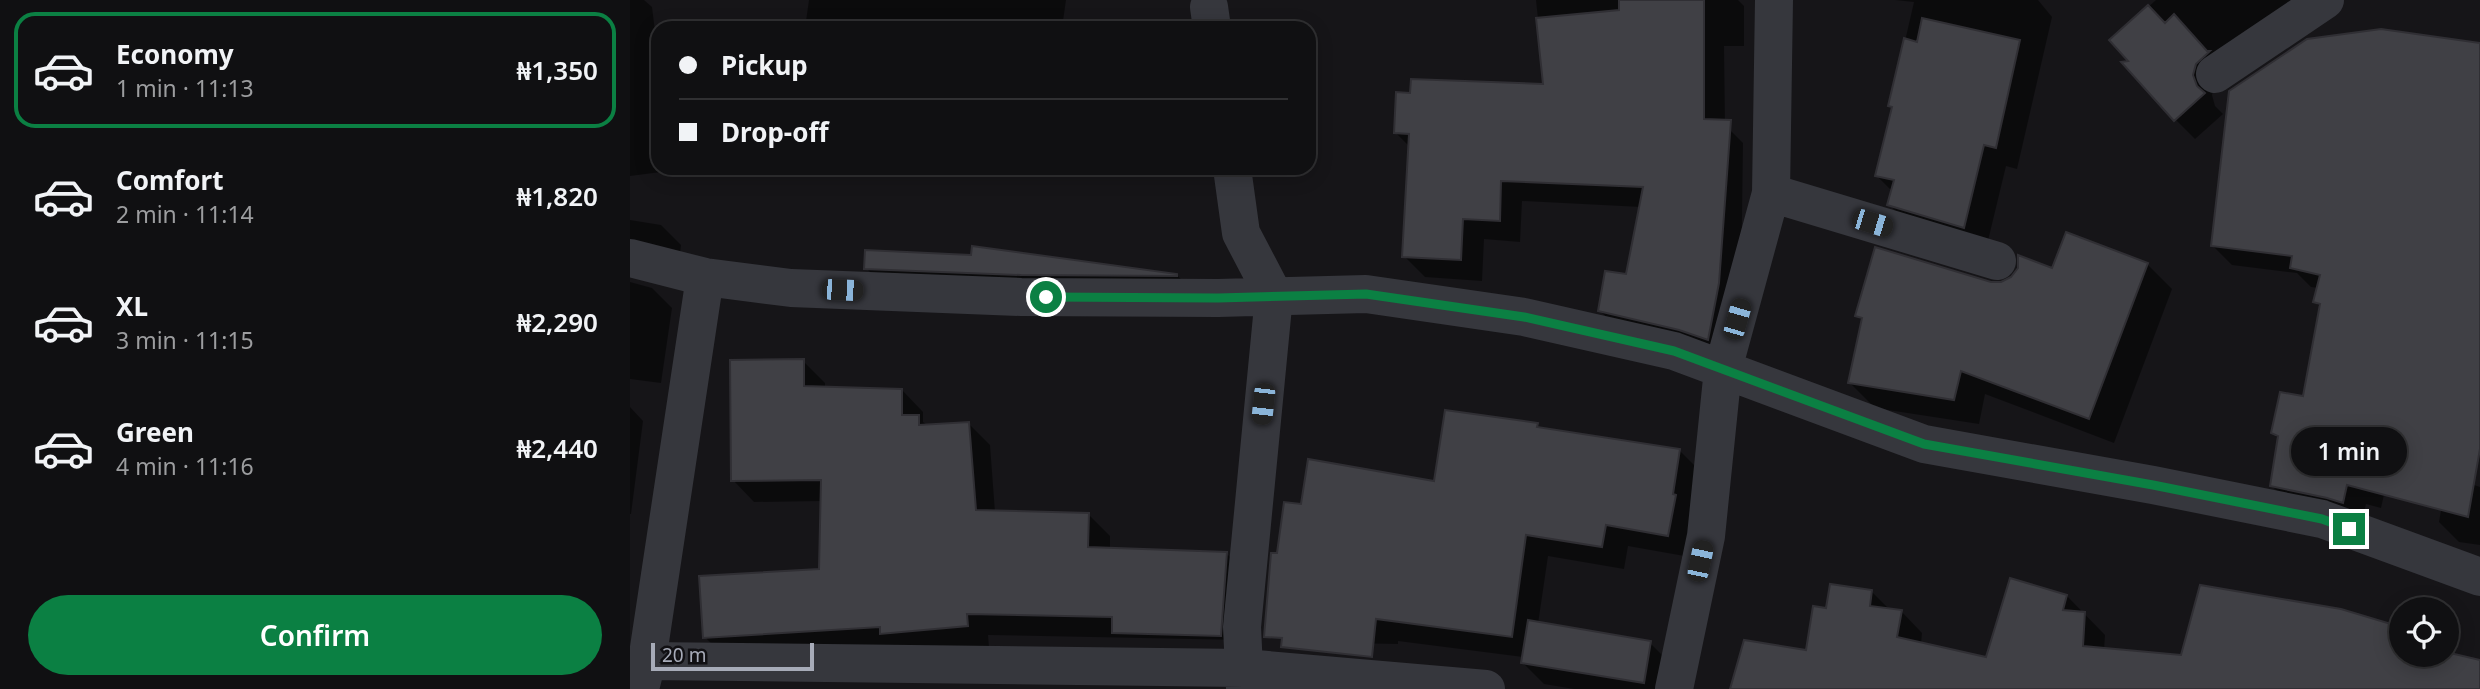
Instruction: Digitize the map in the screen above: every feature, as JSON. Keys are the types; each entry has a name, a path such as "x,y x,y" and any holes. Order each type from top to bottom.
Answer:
{"street":[{"path":"1674,689 1706,536 1723,369 1771,194 1774,0"},
{"path":"2216,74 2325,0"},
{"path":"1233,175 1241,233 1274,296 1242,627 1244,679"},
{"path":"1771,194 1997,261"},
{"path":"630,258 705,277 791,288 1021,297 1366,294 1524,317 1674,351 1924,444 2153,485 2322,519 2480,577"},
{"path":"705,277 644,675 1244,679 1486,689"}],"building":[{"path":"1619,0 1704,0 1704,119 1731,120 1719,283 1708,340 1679,330 1598,311 1605,271 1626,274 1643,187 1501,181 1500,221 1463,219 1461,260 1402,257 1409,134 1394,133 1396,92 1410,93 1411,79 1543,84 1536,18 1619,10"},
{"path":"2148,5 2165,23 2174,14 2207,51 2210,51 2196,64 2193,75 2197,86 2205,93 2174,121 2121,62 2128,61 2109,40"},
{"path":"1922,18 2020,40 1996,148 1984,145 1964,228 1887,205 1894,180 1875,176 1892,107 1888,106 1904,38 1917,42"},
{"path":"2381,29 2480,43 2480,449 2468,517 2347,485 2343,503 2270,486 2278,436 2271,433 2280,392 2303,396 2320,304 2313,302 2320,275 2290,268 2292,256 2211,246 2229,91 2307,39"},
{"path":"2066,232 2148,263 2089,419 1961,371 1954,400 1848,383 1862,318 1855,316 1875,247 1991,282 2001,282 2011,277 2018,268 2018,255 2052,268"},
{"path":"972,246 1177,276 1021,275 864,269 865,250 971,255"},
{"path":"804,359 804,386 902,389 902,415 919,415 919,425 969,422 976,510 1089,513 1088,547 1227,552 1221,636 1112,633 1112,617 967,614 968,626 880,634 880,627 703,638 699,576 819,569 821,480 731,481 730,360"},
{"path":"1445,410 1538,423 1537,427 1680,449 1673,494 1676,495 1668,536 1606,525 1602,547 1526,535 1512,637 1376,619 1372,657 1281,647 1282,638 1264,637 1271,553 1277,553 1284,502 1301,504 1308,459 1434,481"},
{"path":"2010,578 2067,595 2063,610 2085,612 2083,646 2181,655 2200,585 2341,609 2389,623 2389,667 2459,667 2459,655 2480,660 2480,689 1730,689 1744,640 1806,650 1813,606 1826,608 1830,584 1872,590 1870,606 1902,610 1897,637 1986,657"},
{"path":"1528,620 1651,641 1644,683 1521,663"}],"route":[{"path":"1046,297 1218,298 1366,294 1524,317 1674,351 1924,444 2153,485 2322,519 2349,529"}]}
